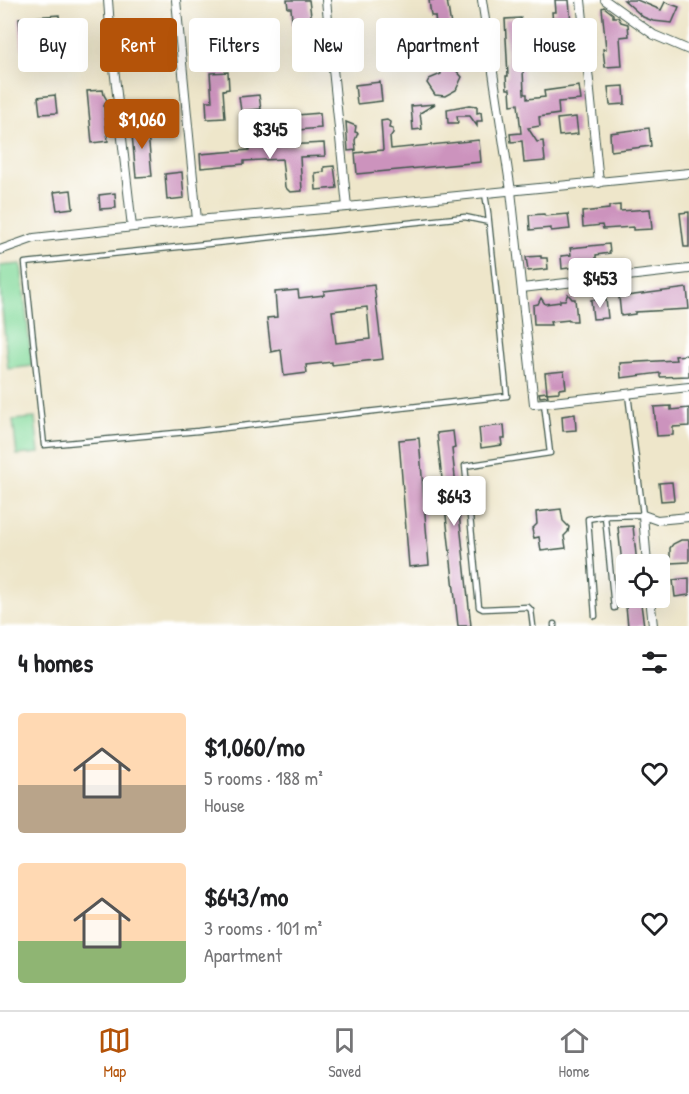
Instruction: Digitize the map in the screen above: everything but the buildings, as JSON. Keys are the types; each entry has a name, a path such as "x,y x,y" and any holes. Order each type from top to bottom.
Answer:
{"street":[{"path":"108,0 132,227"},
{"path":"176,0 196,220"},
{"path":"326,0 347,207"},
{"path":"482,0 511,191 534,404 689,387"},
{"path":"581,0 599,183"},
{"path":"605,0 654,35 689,50"},
{"path":"0,250 34,238 132,227 689,173"},
{"path":"522,288 689,269"},
{"path":"646,554 642,515 657,519 689,517"},
{"path":"651,608 653,626"}],"lane":[{"path":"485,194 489,222 507,396 198,431 44,445 25,263 465,217 489,222"},
{"path":"595,616 588,519 642,515 628,394"},
{"path":"532,626 531,610 528,607 483,609 479,607 465,466 550,453 544,403"},
{"path":"605,516 614,608"}],"green space":[{"path":"21,264 32,366 8,369 0,266"},
{"path":"35,418 39,453 17,455 13,420"}]}
